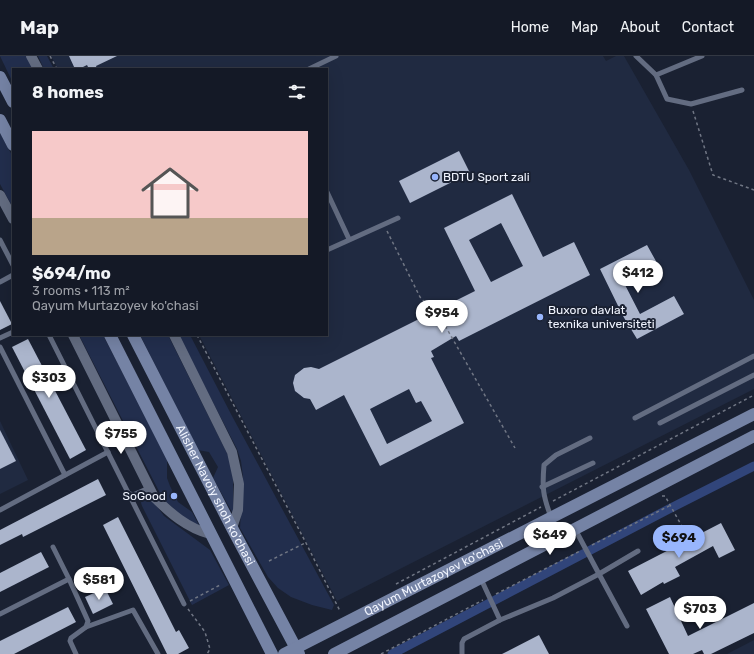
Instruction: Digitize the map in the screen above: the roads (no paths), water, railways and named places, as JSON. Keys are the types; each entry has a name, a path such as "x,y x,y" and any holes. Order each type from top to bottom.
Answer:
{"street":[{"path":"31,56 37,68"},
{"path":"0,77 12,100"},
{"path":"0,120 12,143"},
{"path":"0,195 12,217"},
{"path":"73,336 154,497 173,515 193,528 210,534"},
{"name":"Alisher Navoiy shoh ko'chasi","path":"111,336 272,654"},
{"name":"Alisher Navoiy shoh ko'chasi","path":"134,336 297,651"},
{"path":"174,336 232,452 238,484 238,510 232,528"},
{"name":"Qayum Murtazoyev ko'chasi","path":"284,654 297,651 754,414"},
{"name":"Qayum Murtazoyev ko'chasi","path":"334,654 753,439"}],"lane":[{"path":"311,68 336,56"},
{"path":"636,56 656,75 667,99 691,104 742,90"},
{"path":"656,75 702,56"},
{"path":"328,194 349,239"},
{"path":"328,250 398,218"},
{"path":"0,240 12,263"},
{"path":"0,282 12,276"},
{"path":"0,338 12,332"},
{"path":"50,336 184,604"},
{"path":"0,347 66,475"},
{"path":"635,418 754,356"},
{"path":"660,423 754,375"},
{"path":"551,518 542,487 544,465 556,455 590,438"},
{"path":"0,510 108,452"},
{"path":"542,487 593,463"},
{"path":"128,493 133,495 149,488"},
{"path":"575,529 627,626"},
{"path":"53,547 88,621 86,627"},
{"path":"462,654 462,643 464,639 518,611 553,598 599,574 638,551"},
{"path":"480,578 500,620"},
{"path":"0,614 68,579"},
{"path":"75,654 70,638 86,627 133,610 158,654"}],"waterway":[{"path":"392,654 754,466"}],"place":[{"name":"BDTU Sport zali","path":"435,177"},
{"name":"Buxoro davlat texnika universiteti","path":"540,317"},
{"name":"SoGood","path":"174,496"}]}
